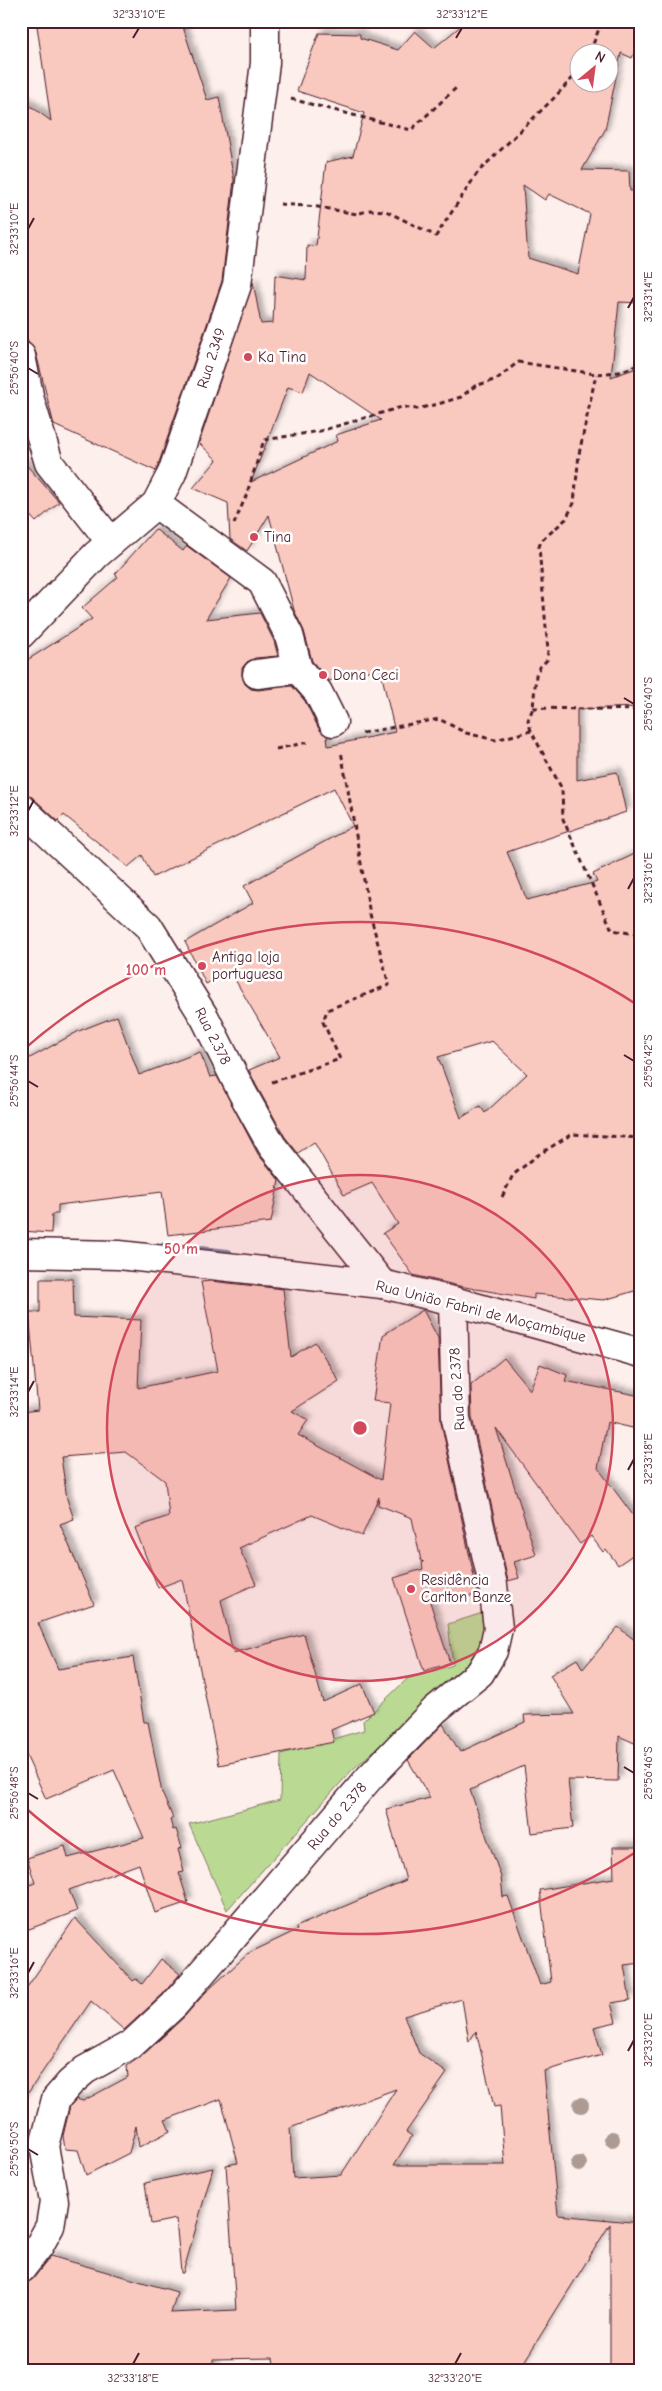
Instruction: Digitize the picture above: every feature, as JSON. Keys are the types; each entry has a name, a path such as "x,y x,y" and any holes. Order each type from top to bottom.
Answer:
{"street":[{"name":"Rua 2.349","path":"21,634 111,542 156,504 172,473 237,285 265,63 265,21"},
{"path":"21,356 30,400 49,463 111,542"},
{"path":"156,504 262,582 289,635 298,669 318,692 336,730"},
{"path":"257,674 298,669"},
{"name":"Rua 2.378","path":"21,808 148,926 205,1018 242,1092 272,1146 382,1284"},
{"name":"Rua União Fabril de Moçambique","path":"21,1253 119,1255 382,1284 453,1301 641,1353"},
{"name":"Rua do 2.378","path":"21,2269 39,2246 50,2226 54,2201 44,2146 56,2099 85,2070 132,2044 174,2005 370,1777 434,1710 480,1673 493,1651 498,1628 493,1585 456,1418 453,1301"}],"path":[{"path":"594,42 602,21"},
{"path":"248,199 358,214 370,210 386,211 436,236 478,172 570,81"},
{"path":"261,93 274,94 411,130 456,88"},
{"path":"218,550 235,523 264,440 305,434 402,407 417,409 461,397 475,386 496,379 518,362 596,374 619,372 641,364"},
{"path":"596,374 581,440 574,503 566,519 541,541 539,547 548,651 546,660 536,675 533,708 528,720 531,731 562,789 564,819 612,930 641,935"},
{"path":"533,708 641,710"},
{"path":"276,749 336,730 439,719 466,733 495,740 531,731"},
{"path":"242,1092 340,1059 322,1022 327,1010 389,985 370,914 336,730"},
{"path":"502,1198 513,1175 538,1155 572,1134 641,1138"}],"green space":[{"path":"492,1610 491,1648 352,1770 227,1910 189,1824 280,1800 281,1754 364,1730 363,1721 407,1679 453,1665 448,1624"}],"building":[{"path":"67,21 181,21 207,100 219,97 234,180 222,281 156,471 54,425 36,353 28,342 21,324 21,99 51,121 37,26"},
{"path":"467,21 641,21 641,40 632,58 621,53 620,58 620,42 570,42 570,92 613,92 605,130 582,170 629,171 630,191 641,190 641,303 619,302 611,377 637,368 638,374 641,374 641,707 577,709 577,780 617,772 626,812 507,852 527,900 597,882 593,874 641,851 641,1289 604,1300 534,1294 534,1299 459,1286 413,1275 383,1233 398,1224 372,1183 344,1195 314,1142 298,1153 285,1137 256,1085 249,1070 280,1057 230,971 206,984 185,942 253,903 244,886 353,826 334,788 153,877 142,855 128,867 64,815 58,821 32,797 21,793 21,664 92,619 82,608 118,577 115,574 155,529 183,551 187,546 231,578 206,619 260,613 274,641 278,656 255,658 247,662 242,668 245,684 251,689 258,690 292,686 305,701 319,729 327,736 328,746 395,732 380,668 329,681 312,661 304,631 294,610 269,515 247,551 230,539 228,503 193,488 217,460 199,443 253,282 261,324 273,323 275,275 306,280 307,245 316,246 326,162 353,156 364,113 297,91 319,33 360,34 360,38 398,50 415,31 434,48","holes":["523,185 545,200 549,194 590,214 578,274 528,258","310,372 381,420 336,435 338,441 251,482 288,387 303,392","492,1041 527,1074 485,1113 480,1106 461,1118 438,1057"]},
{"path":"21,459 59,502 36,522 21,506"},
{"path":"117,1016 139,1075 200,1052 210,1077 217,1076 258,1154 279,1180 271,1222 168,1235 162,1192 58,1205 58,1214 52,1214 51,1233 21,1231 21,1063 79,1031"},
{"path":"40,1279 73,1279 74,1317 141,1320 138,1388 218,1371 201,1282 210,1281 283,1289 291,1357 315,1342 339,1381 292,1411 308,1420 298,1435 381,1480 390,1403 373,1401 383,1335 423,1310 438,1338 441,1422 478,1595 430,1602 450,1663 424,1671 394,1578 423,1569 422,1563 424,1562 421,1561 412,1518 378,1505 379,1497 362,1536 312,1515 239,1548 256,1584 221,1600 233,1653 304,1634 323,1702 362,1684 374,1712 331,1730 334,1742 219,1765 182,1579 158,1588 135,1528 169,1516 165,1481 126,1452 61,1457 67,1499 74,1519 60,1524 94,1604 38,1623 58,1669 133,1657 144,1722 148,1722 162,1793 173,1818 170,1820 173,1830 176,1829 182,1848 178,1849 184,1872 179,1873 188,1902 155,1913 139,1864 69,1890 77,1911 21,1932 21,1889 35,1883 27,1858 65,1846 68,1858 144,1838 114,1770 46,1799 21,1744 21,1412 38,1410 29,1312 40,1312"},
{"path":"504,1358 530,1390 540,1364 567,1375 565,1381 641,1396 641,1430 607,1422 598,1468 641,1526 641,1549 618,1565 606,1549 603,1552 591,1536 580,1544 496,1428 536,1555 514,1562 519,1578 508,1581 472,1417 471,1385"},
{"path":"618,1627 641,1645 641,1746 619,1736 618,1781 568,1780 573,1828 532,1833 524,1766 470,1790 501,1877 503,1897 508,1896 540,1985 551,1982 540,1890 614,1878 613,1847 641,1847 641,1963 624,1965 630,2000 611,2003 616,2022 594,2027 602,2055 544,2071 558,2215 641,2223 641,2370 610,2370 610,2224 519,2370 275,2370 273,2358 213,2359 213,2370 21,2370 21,2299 25,2284 33,2279 51,2256 177,2292 171,2313 236,2310 226,2165 238,2163 221,2099 165,2120 170,2131 139,2147 136,2126 129,2153 86,2175 78,2150 65,2149 63,2136 70,2106 76,2099 83,2101 128,2077 127,2066 143,2055 185,2016 205,1993 249,1953 297,1930 296,1927 406,1880 386,1809 430,1798 408,1760 443,1724 460,1752 525,1722 524,1715 574,1714 550,1675 577,1659 583,1669","holes":["462,1999 469,2042 476,2031 494,2107 500,2106 505,2165 394,2165 412,2136 406,2132 447,2073 419,2053 404,2016","396,2089 341,2175 293,2178 290,2128"]},
{"path":"75,1918 133,1981 136,1979 142,1984 161,1959 180,1974 163,1994 124,2030 91,2001 21,2103 21,1996"},
{"path":"213,2168 183,2273 181,2273 176,2219 151,2224 145,2183"}],"waterway":[{"path":"165,1247 228,1254"}],"place":[{"name":"Ka Tina","path":"248,357"},
{"name":"Tina","path":"254,537"},
{"name":"Dona Ceci","path":"323,675"},
{"name":"Antiga loja portuguesa","path":"202,966"},
{"name":"Residência Carlton Banze","path":"411,1589"}]}
